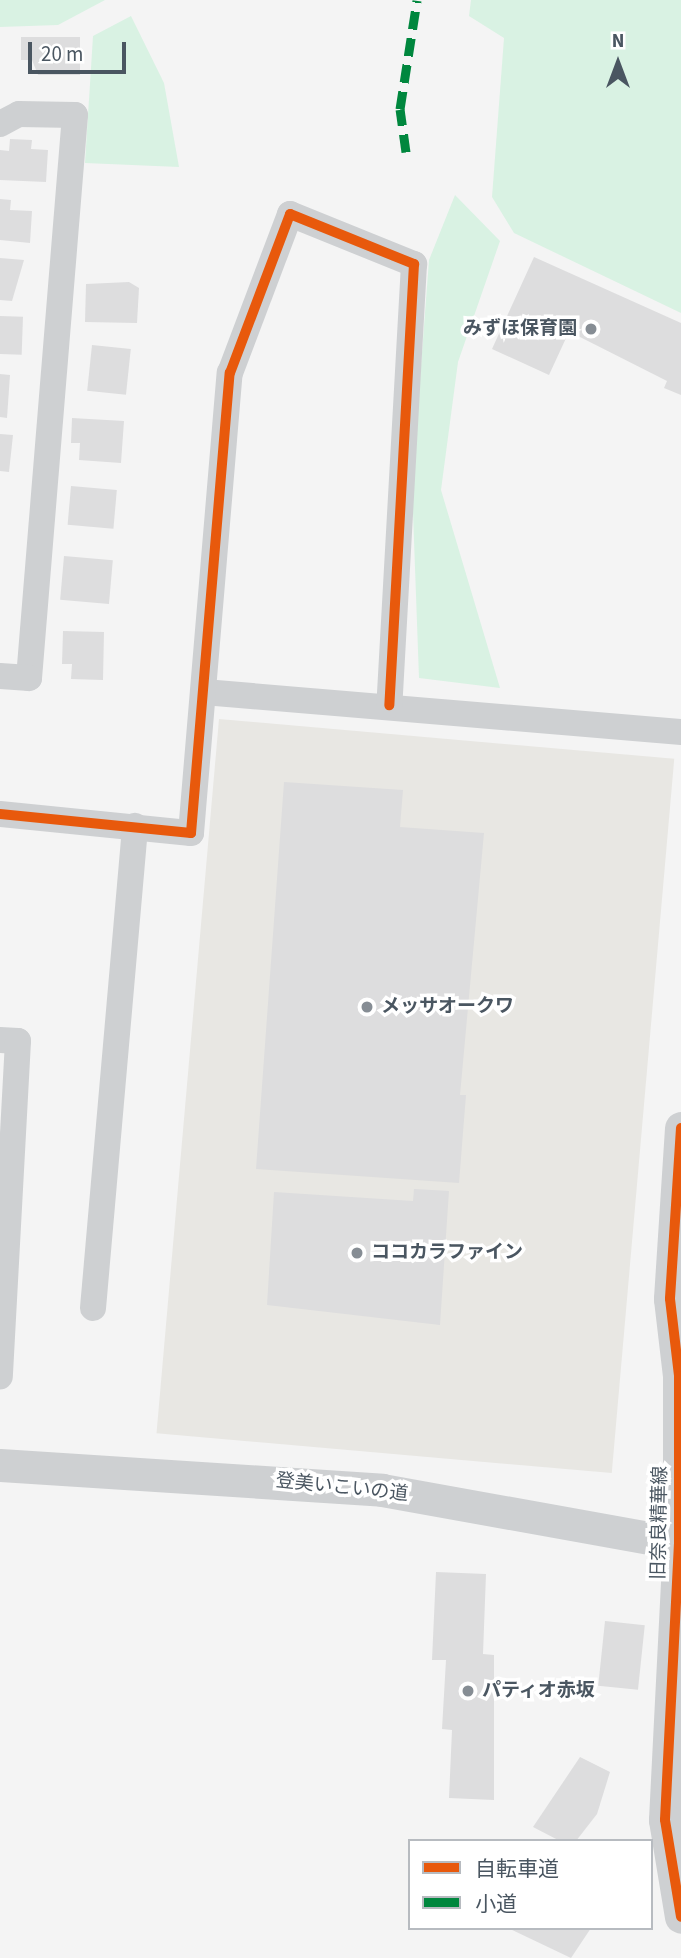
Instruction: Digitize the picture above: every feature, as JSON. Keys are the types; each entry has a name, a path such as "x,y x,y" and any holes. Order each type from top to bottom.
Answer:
{"street":[{"path":"0,124 19,114 75,115 29,678 0,676"},
{"path":"0,814 191,833 230,373 290,214 414,264 389,705"},
{"path":"204,692 389,705 681,732"},
{"path":"93,1308 135,826"},
{"path":"0,1040 18,1041 6,1137 0,1377"},
{"name":"旧奈良精華線","path":"681,1128 670,1298 679,1376 680,1544 665,1820 681,1917"},
{"name":"登美いこいの道","path":"0,1465 382,1490 680,1544"}],"shaded area":[{"path":"219,719 674,759 612,1473 157,1433"}],"green space":[{"path":"0,0 105,0 58,25 0,27"},
{"path":"471,0 681,0 681,313 514,233 492,197 504,38 469,16"},
{"path":"131,16 164,83 179,167 85,163 93,36"},
{"path":"455,195 500,241 458,362 441,490 500,688 419,678 412,485 429,260"}],"building":[{"path":"21,37 80,37 80,75 38,75 32,60 21,60"},
{"path":"10,139 32,140 31,149 48,150 46,182 0,180 0,150 9,151"},
{"path":"0,199 11,200 10,210 32,211 30,243 0,240"},
{"name":"みずほ保育園","path":"534,257 681,323 681,395 664,388 667,381 578,336 567,336 549,375 492,349"},
{"path":"0,258 24,260 12,301 0,300"},
{"path":"129,282 139,288 137,323 85,322 86,284"},
{"path":"0,316 23,317 22,355 0,354"},
{"path":"92,345 131,349 126,395 87,391"},
{"path":"0,374 10,375 7,418 0,417"},
{"path":"72,418 124,421 121,463 79,460 80,443 71,443"},
{"path":"0,434 13,435 9,472 0,471"},
{"path":"71,486 117,490 113,529 68,525"},
{"path":"64,556 113,560 109,604 60,600"},
{"path":"63,631 104,632 103,680 71,679 72,664 62,664"},
{"name":"メッサオークワ","path":"284,782 403,790 400,827 484,833 460,1095 466,1095 459,1183 256,1169"},
{"name":"ココカラファイン","path":"414,1189 449,1191 440,1325 267,1305 274,1192 413,1201"},
{"name":"パティオ赤坂","path":"436,1572 486,1574 483,1654 494,1655 494,1800 449,1798 452,1730 442,1729 446,1660 432,1660"},
{"path":"605,1621 645,1625 638,1690 598,1686"},
{"path":"580,1757 610,1772 597,1814 578,1839 556,1839 533,1827"},
{"path":"512,1930 590,1930 571,1958"}],"marked path":[{"path":"406,152 400,109 417,0"}],"cycle path":[{"path":"0,814 191,833 230,373 290,214 414,264 389,705"},
{"path":"681,1128 670,1299 679,1376 679,1543 665,1820 681,1917"}],"place":[{"name":"みずほ保育園","path":"591,329"},
{"name":"メッサオークワ","path":"367,1007"},
{"name":"ココカラファイン","path":"357,1253"},
{"name":"パティオ赤坂","path":"468,1691"}]}
